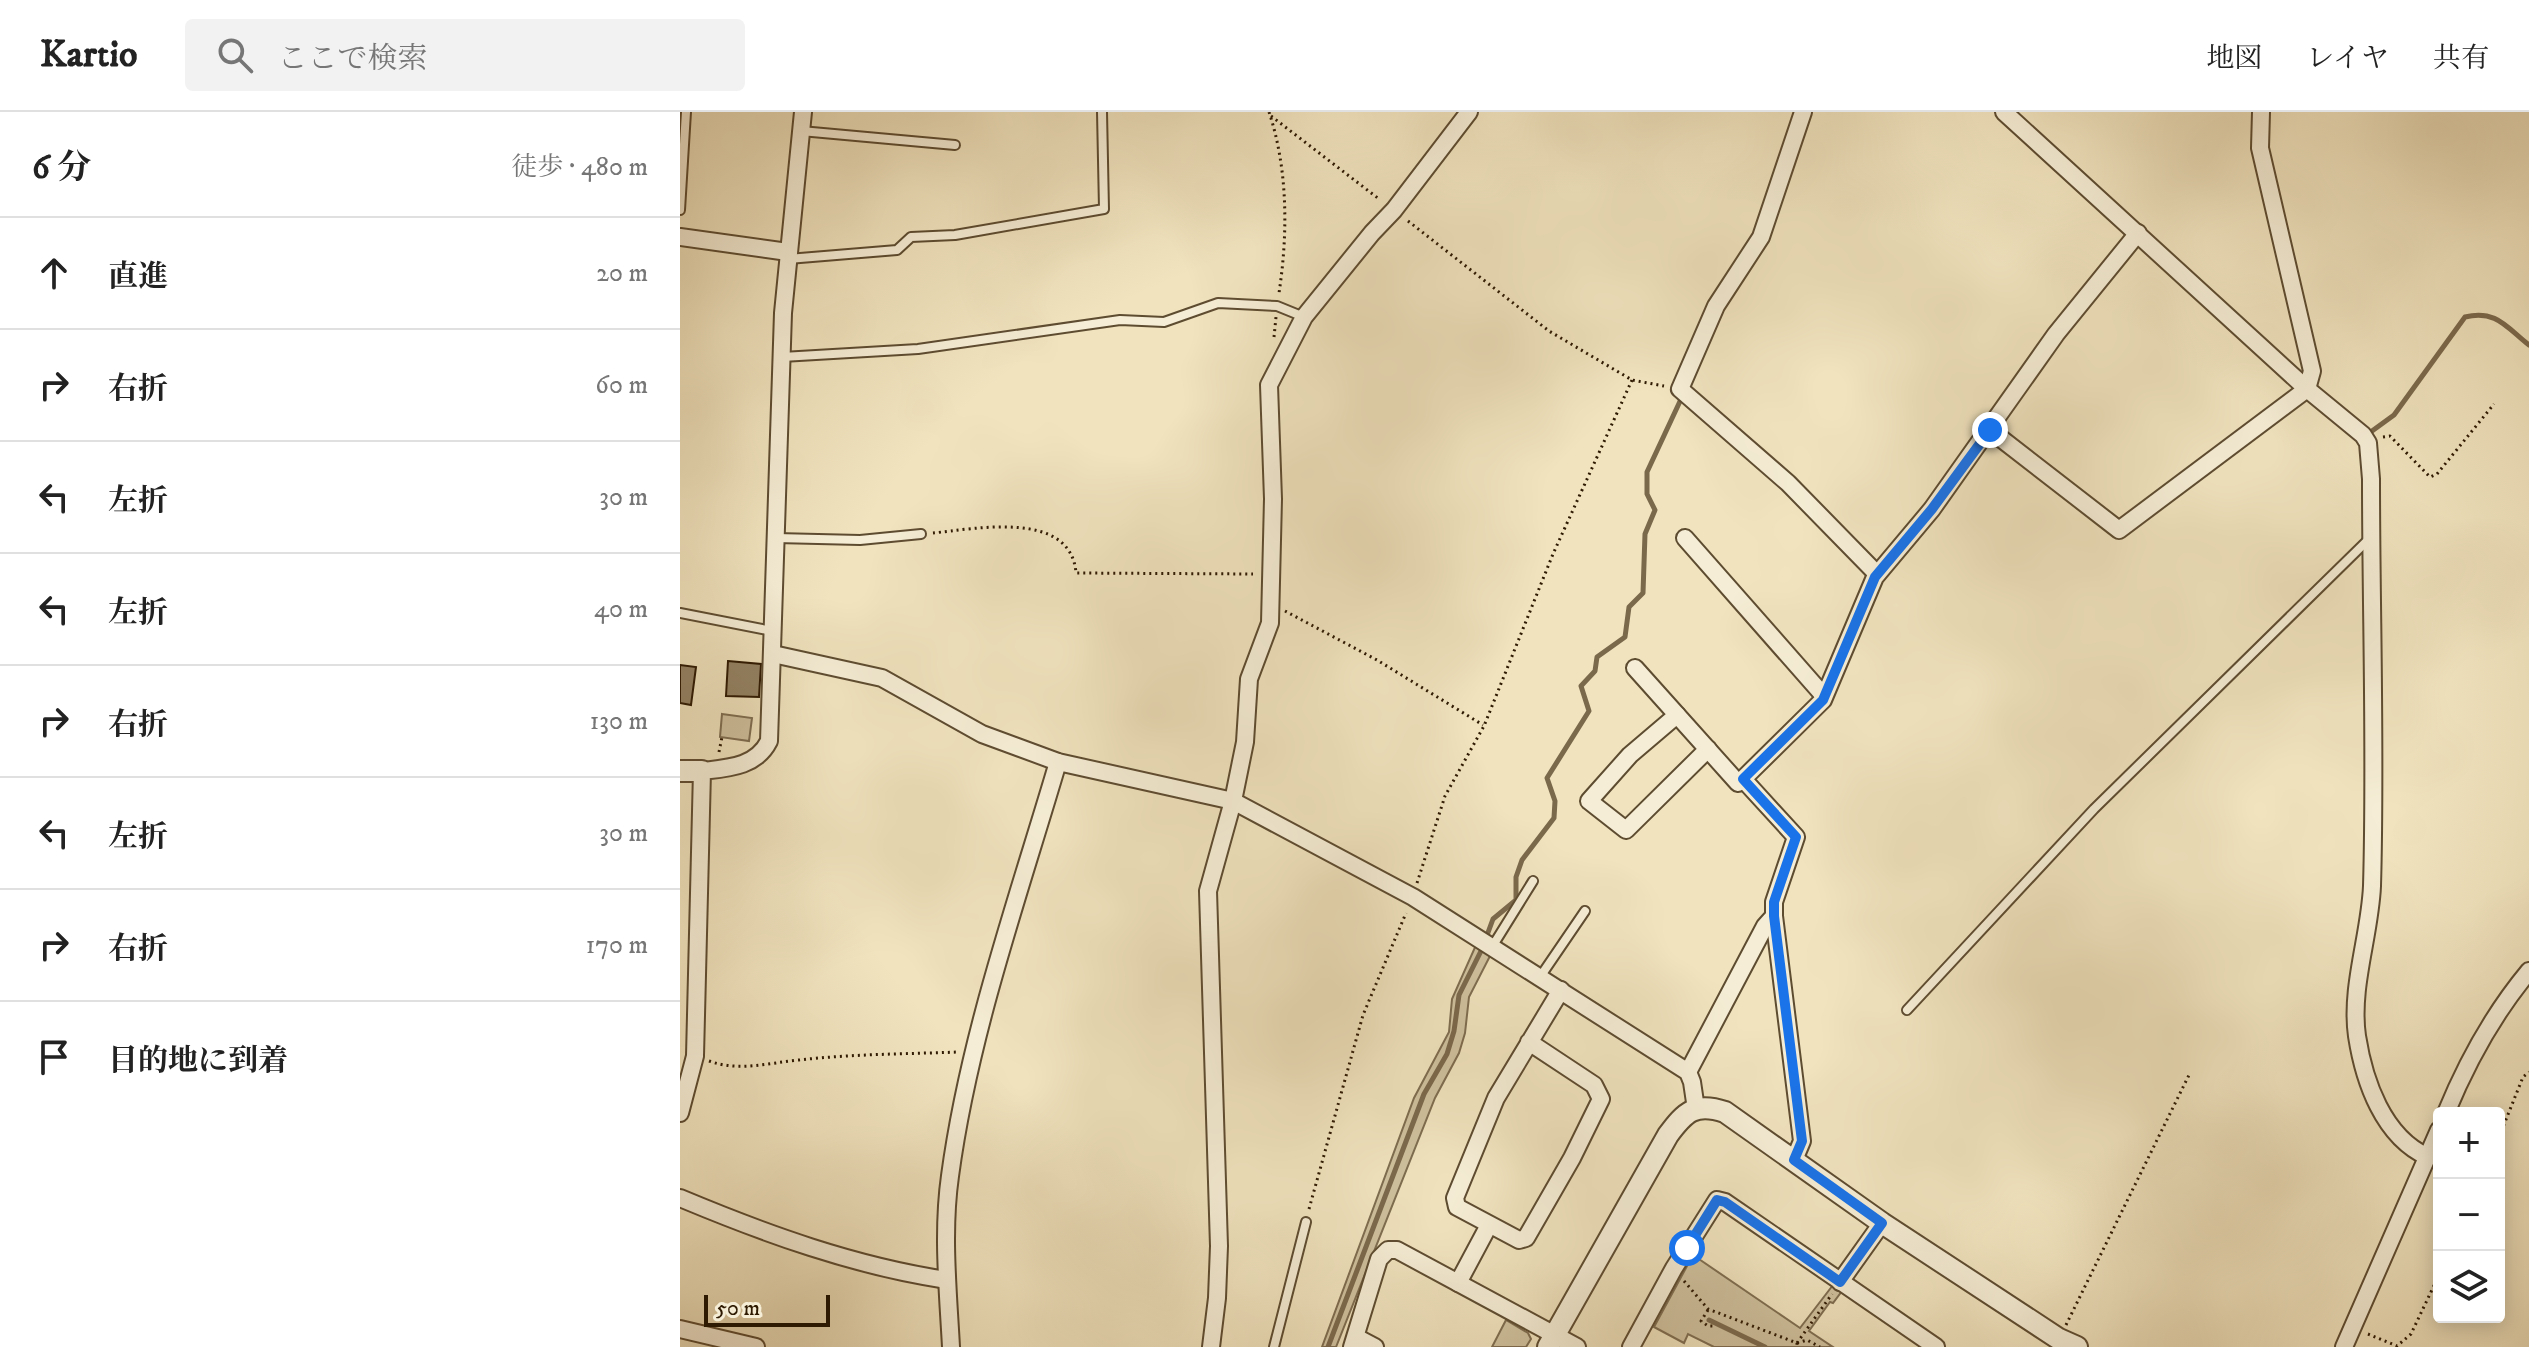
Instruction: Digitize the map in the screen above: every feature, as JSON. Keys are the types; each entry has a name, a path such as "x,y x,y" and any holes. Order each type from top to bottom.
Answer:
{"street":[{"path":"680,771 739,765 756,758 769,741 782,357 788,255 803,112"},
{"path":"1211,1347 1219,1246 1208,891 1233,801 1245,742 1249,679 1270,623 1273,499 1269,385 1304,317 1394,210 1469,112"},
{"path":"1803,112 1761,237 1716,306 1680,389 1788,483 1877,574"},
{"path":"2004,112 2307,389 2351,423 2368,443 2372,889 2355,1021 2362,1064 2377,1106 2414,1151 2428,1157"},
{"path":"1990,430 2119,530 2307,389 2312,371 2260,148 2261,112"},
{"path":"1635,668 1738,783 1743,779 1773,752 1824,696 1877,574 1932,509 2056,334 2138,233"},
{"path":"680,237 788,255"},
{"path":"1685,538 1824,696"},
{"path":"773,654 882,678 982,734 1058,762 1233,801 1413,897 1688,1072 1696,1109"},
{"path":"1677,715 1630,755 1589,801 1626,830 1708,749"},
{"path":"951,1347 947,1280 949,1178 961,1108 1058,762"},
{"path":"680,1113 695,1056 702,771"},
{"path":"1743,779 1796,837 1774,902 1802,1141 1794,1160"},
{"path":"1688,1072 1765,926 1774,916"},
{"path":"2449,1107 2485,1032 2507,997 2529,971"},
{"path":"1529,1042 1594,1085 1601,1099 1572,1158 1526,1238 1513,1238 1457,1207 1455,1198 1496,1098 1529,1042 1561,990"},
{"path":"1552,1341 1668,1135 1686,1113 1712,1108 1725,1112 1882,1223 2068,1343"},
{"path":"2344,1347 2433,1145"},
{"path":"680,1198 756,1230 816,1250 947,1280"},
{"path":"1631,1347 1674,1268 1717,1200 1725,1202 1936,1347"},
{"path":"1840,1282 1882,1223"},
{"path":"1458,1283 1489,1225"},
{"path":"1375,1347 1354,1342 1379,1259 1388,1250 1397,1250 1458,1283 1552,1341 1577,1347"},
{"path":"680,1329 756,1347"}],"lane":[{"path":"680,210 686,112"},
{"path":"788,255 897,250 911,237 955,235 1104,209 1102,112"},
{"path":"801,131 955,145"},
{"path":"782,357 918,349 1120,320 1164,322 1218,303 1277,306 1304,317"},
{"path":"775,538 860,540 921,534"},
{"path":"1907,1010 2094,809 2371,537"},
{"path":"680,613 772,631"},
{"path":"1492,947 1533,881"},
{"path":"1540,977 1585,911"},
{"path":"1274,1347 1306,1222"}],"path":[{"path":"1270,114 1549,331 1632,380 1680,389"},
{"path":"1270,114 1281,170 1285,220 1274,338"},
{"path":"1306,1222 1363,1015 1413,897 1445,796 1484,726 1553,554 1632,380"},
{"path":"2368,443 2390,436 2430,477 2437,474 2494,404"},
{"path":"921,534 1017,526 1035,529 1051,535 1064,547 1075,563 1076,573 1271,575"},
{"path":"1271,604 1377,660 1484,726"},
{"path":"719,752 722,737"},
{"path":"695,1056 724,1067 744,1069 799,1060 975,1051"},
{"path":"2505,1122 2523,1077 2529,1072"},
{"path":"2068,1343 2189,1075"},
{"path":"1674,1268 1708,1309 1797,1345 1807,1340 1820,1347"},
{"path":"1797,1345 1840,1282"},
{"path":"2353,1328 2397,1346 2411,1334 2433,1288"},
{"path":"1708,1309 1701,1321 1714,1326"}],"shaded area":[{"path":"722,714 752,718 749,741 720,737"},
{"path":"1476,945 1490,956 1469,997 1459,1053 1435,1098 1336,1347 1322,1347 1414,1098 1449,1032 1452,999"},
{"path":"1693,1255 1800,1328 1833,1285 1842,1291 1809,1331 1833,1347 1714,1347 1688,1334 1684,1343 1654,1327"},
{"path":"1506,1320 1528,1333 1531,1339 1526,1347 1492,1347"}],"building":[{"path":"728,661 761,664 759,697 726,696"},
{"path":"680,665 696,667 691,705 680,703"}],"waterway":[{"path":"2372,431 2394,415 2465,317 2493,318 2529,345"},
{"path":"1486,938 1493,919 1516,900 1516,877 1522,860 1554,818 1555,801 1547,778 1589,711 1581,686 1595,671 1597,657 1625,637 1629,607 1643,593 1645,534 1655,510 1647,494 1647,472 1682,397"},
{"path":"1328,1347 1424,1094 1447,1054 1459,995 1483,947"},
{"path":"1709,1320 1765,1347"}],"route":[{"path":"1687,1248 1717,1200 1725,1202 1840,1282 1882,1223 1794,1160 1802,1141 1774,902 1796,837 1743,779 1823,700 1875,577 1932,509 1990,430"}]}
